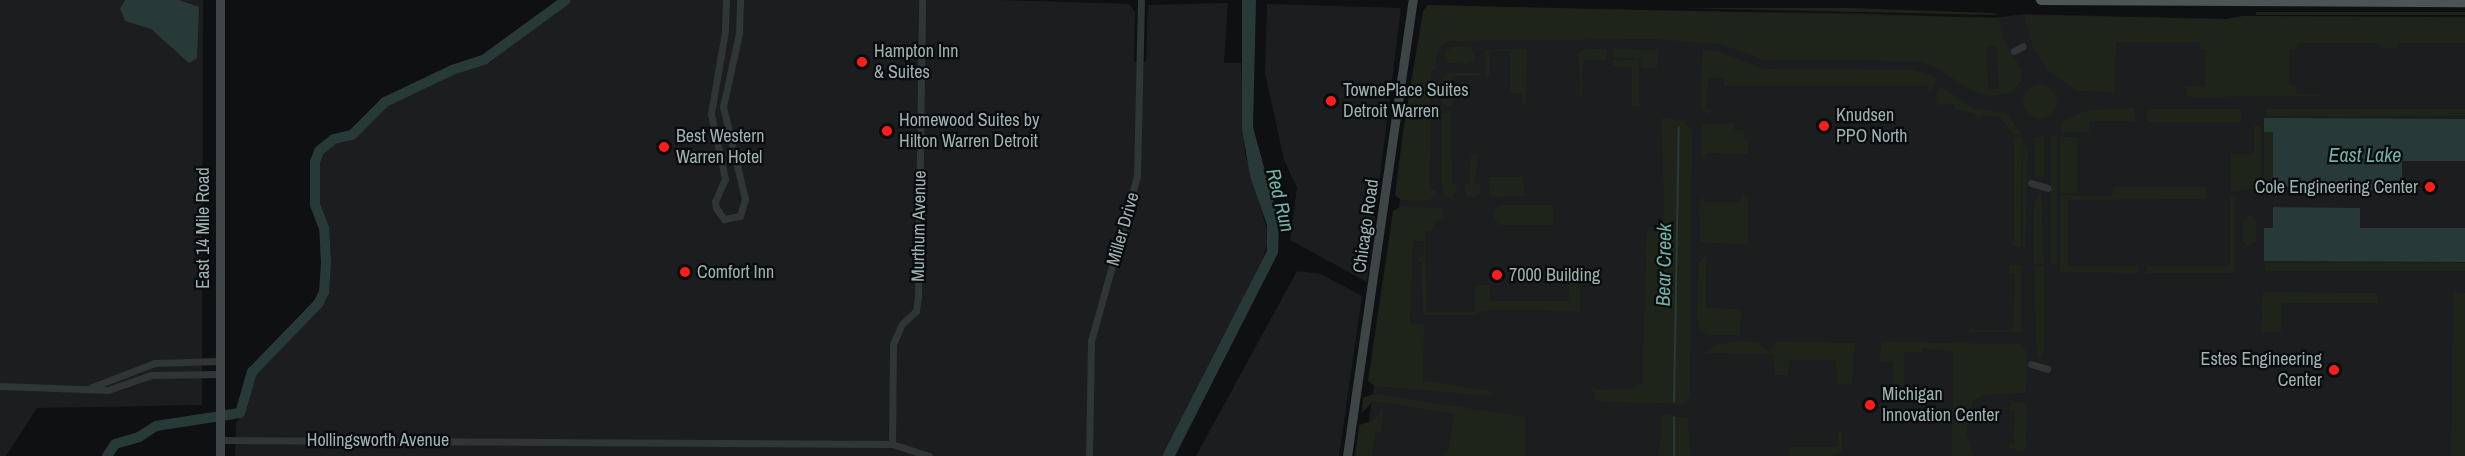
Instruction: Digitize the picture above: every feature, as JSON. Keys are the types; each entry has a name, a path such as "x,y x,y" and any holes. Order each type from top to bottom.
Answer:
{"main road":[{"name":"East 14 Mile Road","path":"220,0 220,456"},
{"name":"Chicago Road","path":"1347,456 1413,0"},
{"path":"2041,0 2465,2"}],"street":[{"path":"726,0 724,37 712,92 715,136 725,179 715,201 716,208 724,219 734,218 742,211 745,199 726,132 724,89 738,38 740,0"},
{"name":"Murthum Avenue","path":"892,444 893,344 902,324 916,311 918,297 922,0"},
{"name":"Miller Drive","path":"1089,456 1091,341 1137,176 1141,0"},
{"path":"724,37 738,38"},
{"path":"2014,51 2024,46"},
{"path":"712,92 724,89"},
{"path":"715,136 726,132"},
{"path":"2031,183 2047,188"},
{"path":"87,388 155,363 219,361"},
{"path":"2031,364 2047,369"},
{"path":"0,386 108,390 151,375 220,374"},
{"name":"Hollingsworth Avenue","path":"220,441 892,444 929,456"}],"shaded area":[{"path":"0,0 203,0 202,405 37,408 6,456 0,456"},
{"path":"572,0 998,0 1129,4 1135,12 1134,62 1146,62 1148,5 1228,3 1224,63 1241,63 1245,153 1269,237 1261,265 1162,456 235,456 236,423 244,411 253,375 308,320 326,296 330,260 318,201 316,164 320,155 333,143 353,137 387,104 421,86 476,66"},
{"path":"1267,4 1401,8 1367,282 1290,240 1297,188 1284,160 1265,73"},
{"path":"1428,5 1999,18 2003,39 2021,68 2023,78 2012,92 1989,96 1972,91 1937,68 1918,61 1764,60 1721,44 1653,39 1446,41 1436,53 1436,70 1431,71 1430,190 1436,190 1436,195 1428,201 1401,200 1395,195 1423,11","holes":["1997,46 1999,89 1988,90 1987,47"]},
{"path":"1678,8 1850,8 1998,15"},
{"path":"1427,9 1851,13 1993,18 2025,14 2226,19 2244,16 2465,17 2465,456 1364,456"},
{"path":"2256,12 2465,12 2465,15 2256,15"},
{"path":"2024,15 2226,19 2244,16 2465,17 2465,43 2397,43 2397,48 2380,48 2379,43 2297,43 2297,49 2289,49 2289,85 2296,85 2297,94 2328,96 2188,97 2186,87 2205,86 2205,49 2200,49 2199,42 2116,42 2115,92 2076,91 2046,69 2032,45"},
{"path":"1452,47 1470,47 1476,59 1468,64 1448,63 1445,53"},
{"path":"1527,49 1526,103 1522,103 1522,93 1510,93 1510,51 1490,51 1490,76 1485,76 1485,50"},
{"path":"1585,49 1607,49 1606,60 1583,60 1581,106 1578,53"},
{"path":"1614,49 1658,50 1657,68 1641,68 1641,59 1613,57"},
{"path":"1703,50 1717,51 1765,69 1914,70 1937,78 1929,94 1928,86 1724,86 1723,78 1708,78 1707,110 1713,111 1707,114 1700,107"},
{"path":"1613,60 1639,60 1639,106 1632,106 1632,67 1613,66"},
{"path":"1447,73 1480,73 1479,76 1452,76 1453,107 1442,104 1443,77"},
{"path":"2040,85 2052,90 2057,102 2052,114 2040,119 2028,114 2023,102 2028,90"},
{"path":"1941,86 1975,109 2006,113 2022,135 2014,136 2000,117 1981,116 1979,120 1975,114 1955,109 1954,104 1941,104 1938,108 1936,97"},
{"path":"2134,108 2136,121 2089,121 2089,132 2062,132 2060,127 2065,120 2085,111"},
{"path":"2147,109 2241,109 2241,122 2147,122"},
{"path":"2266,109 2465,109 2465,116 2266,116"},
{"path":"1442,113 1451,113 1452,184 1458,184 1452,199 1445,196 1442,188"},
{"path":"1662,118 1684,121 1692,131 1690,397 1683,404 1595,401 1591,385 1595,390 1635,389 1636,384 1642,383 1647,229 1661,230 1664,220"},
{"path":"1734,123 1734,130 1748,130 1744,131 1744,138 1748,139 1748,154 1707,153 1703,160 1700,154 1702,124"},
{"path":"2254,126 2261,126 2261,189 2231,191 2231,154 2254,154"},
{"path":"2264,132 2273,132 2273,186 2264,186"},
{"path":"2051,136 2057,136 2057,264 2050,264"},
{"path":"2022,137 2021,247 2009,243 2014,241 2014,138"},
{"path":"2023,137 2028,151 2025,246 2023,246"},
{"path":"2035,137 2044,137 2044,177 2035,177"},
{"path":"2060,137 2077,137 2077,193 2060,193"},
{"path":"1471,149 1471,155 1478,155 1475,184 1480,185 1480,194 1474,198 1466,196 1465,191 1465,184 1470,184"},
{"path":"1488,177 1523,177 1525,196 1491,197"},
{"path":"2113,187 2206,187 2206,199 2068,200 2068,266 2138,266 2138,273 2060,272 2060,195 2112,196"},
{"path":"2041,193 2044,264 2034,264 2034,202"},
{"path":"1704,196 1704,202 1740,202 1741,196 1748,196 1748,245 1700,242 1699,203"},
{"path":"2230,197 2235,197 2235,273 2147,273 2147,266 2230,266"},
{"path":"1500,205 1553,205 1553,225 1500,225 1494,220 1493,211"},
{"path":"1400,207 1442,208 1443,218 1435,222 1432,231 1425,230 1426,312 1475,312 1475,285 1490,285 1490,301 1569,301 1569,266 1581,266 1580,311 1492,310 1479,311 1477,315 1423,315 1422,262 1417,259 1424,254 1424,241 1413,241 1410,323 1424,324 1423,381 1486,390 1493,392 1492,396 1375,386 1368,381 1393,211"},
{"path":"2251,215 2256,220 2256,241 2247,246 2243,241 2243,220"},
{"path":"1706,255 1706,308 1741,309 1740,335 1707,335 1697,325 1698,264"},
{"path":"2265,263 2465,263 2465,271 2265,271"},
{"path":"2009,265 2021,265 2021,332 1969,332 1970,325 1973,330 2009,330 2014,325 2015,274 2009,273"},
{"path":"2034,266 2044,266 2044,352 2037,361"},
{"path":"1297,271 1321,274 1362,296 1339,456 1196,456"},
{"path":"2263,292 2377,293 2378,303 2281,303 2281,332 2261,332"},
{"path":"2453,292 2465,293 2465,456 2451,456"},
{"path":"1742,341 1759,343 1769,352 1776,342 1855,343 1852,384 1837,384 1836,360 1789,360 1788,375 1775,375 1774,354 1706,353 1715,345"},
{"path":"1882,342 2021,344 2027,352 2026,393 1987,394 1973,400 1966,432 1973,456 1952,456 1953,352 1922,348 1922,352 1904,352 1904,386 1893,386 1893,362 1879,361"},
{"path":"1373,394 1525,417 1526,456 1444,456 1448,452 1454,414 1373,401 1362,413 1363,398"},
{"path":"2012,402 2024,403 2027,408 2026,446 2022,451 2009,448 2009,444 2014,443 2015,410 2009,410"},
{"path":"1383,407 1382,433 1376,432 1372,456 1355,456 1359,425 1373,421"},
{"path":"1662,414 1688,418 1690,456 1659,456"},
{"path":"1842,431 1842,452 1829,456 1789,456 1788,447 1838,447 1838,432"}],"water":[{"path":"125,0 179,0 199,7 197,58 189,63 151,29 125,21 120,8"},
{"name":"Red Run","path":"1242,0 1256,0 1253,127 1279,222 1278,253 1175,456 1162,456 1267,251 1267,225 1250,176 1242,129"},
{"name":"East Lake","path":"2264,118 2465,119 2465,161 2402,161 2402,185 2395,185 2395,190 2300,190 2273,184 2273,132 2264,132"},
{"name":"East Lake","path":"2273,207 2360,208 2360,228 2465,228 2465,262 2264,261 2264,228 2273,228"}],"waterway":[{"path":"107,456 115,444 139,437 156,426 240,413 252,372 318,304 324,292 326,263 324,228 315,204 315,162 319,151 334,139 352,135 385,102 452,70 485,59 566,0"},
{"name":"Bear Creek","path":"1674,402 1679,128"},
{"name":"Bear Creek","path":"1674,418 1674,456"}],"place":[{"name":"Hampton Inn & Suites","path":"862,62"},
{"name":"TownePlace Suites Detroit Warren","path":"1331,101"},
{"name":"Knudsen PPO North","path":"1824,126"},
{"name":"Homewood Suites by Hilton Warren Detroit","path":"887,131"},
{"name":"Best Western Warren Hotel","path":"664,147"},
{"name":"Cole Engineering Center","path":"2430,187"},
{"name":"Comfort Inn","path":"685,272"},
{"name":"7000 Building","path":"1497,275"},
{"name":"Estes Engineering Center","path":"2334,370"},
{"name":"Michigan Innovation Center","path":"1870,405"}]}
